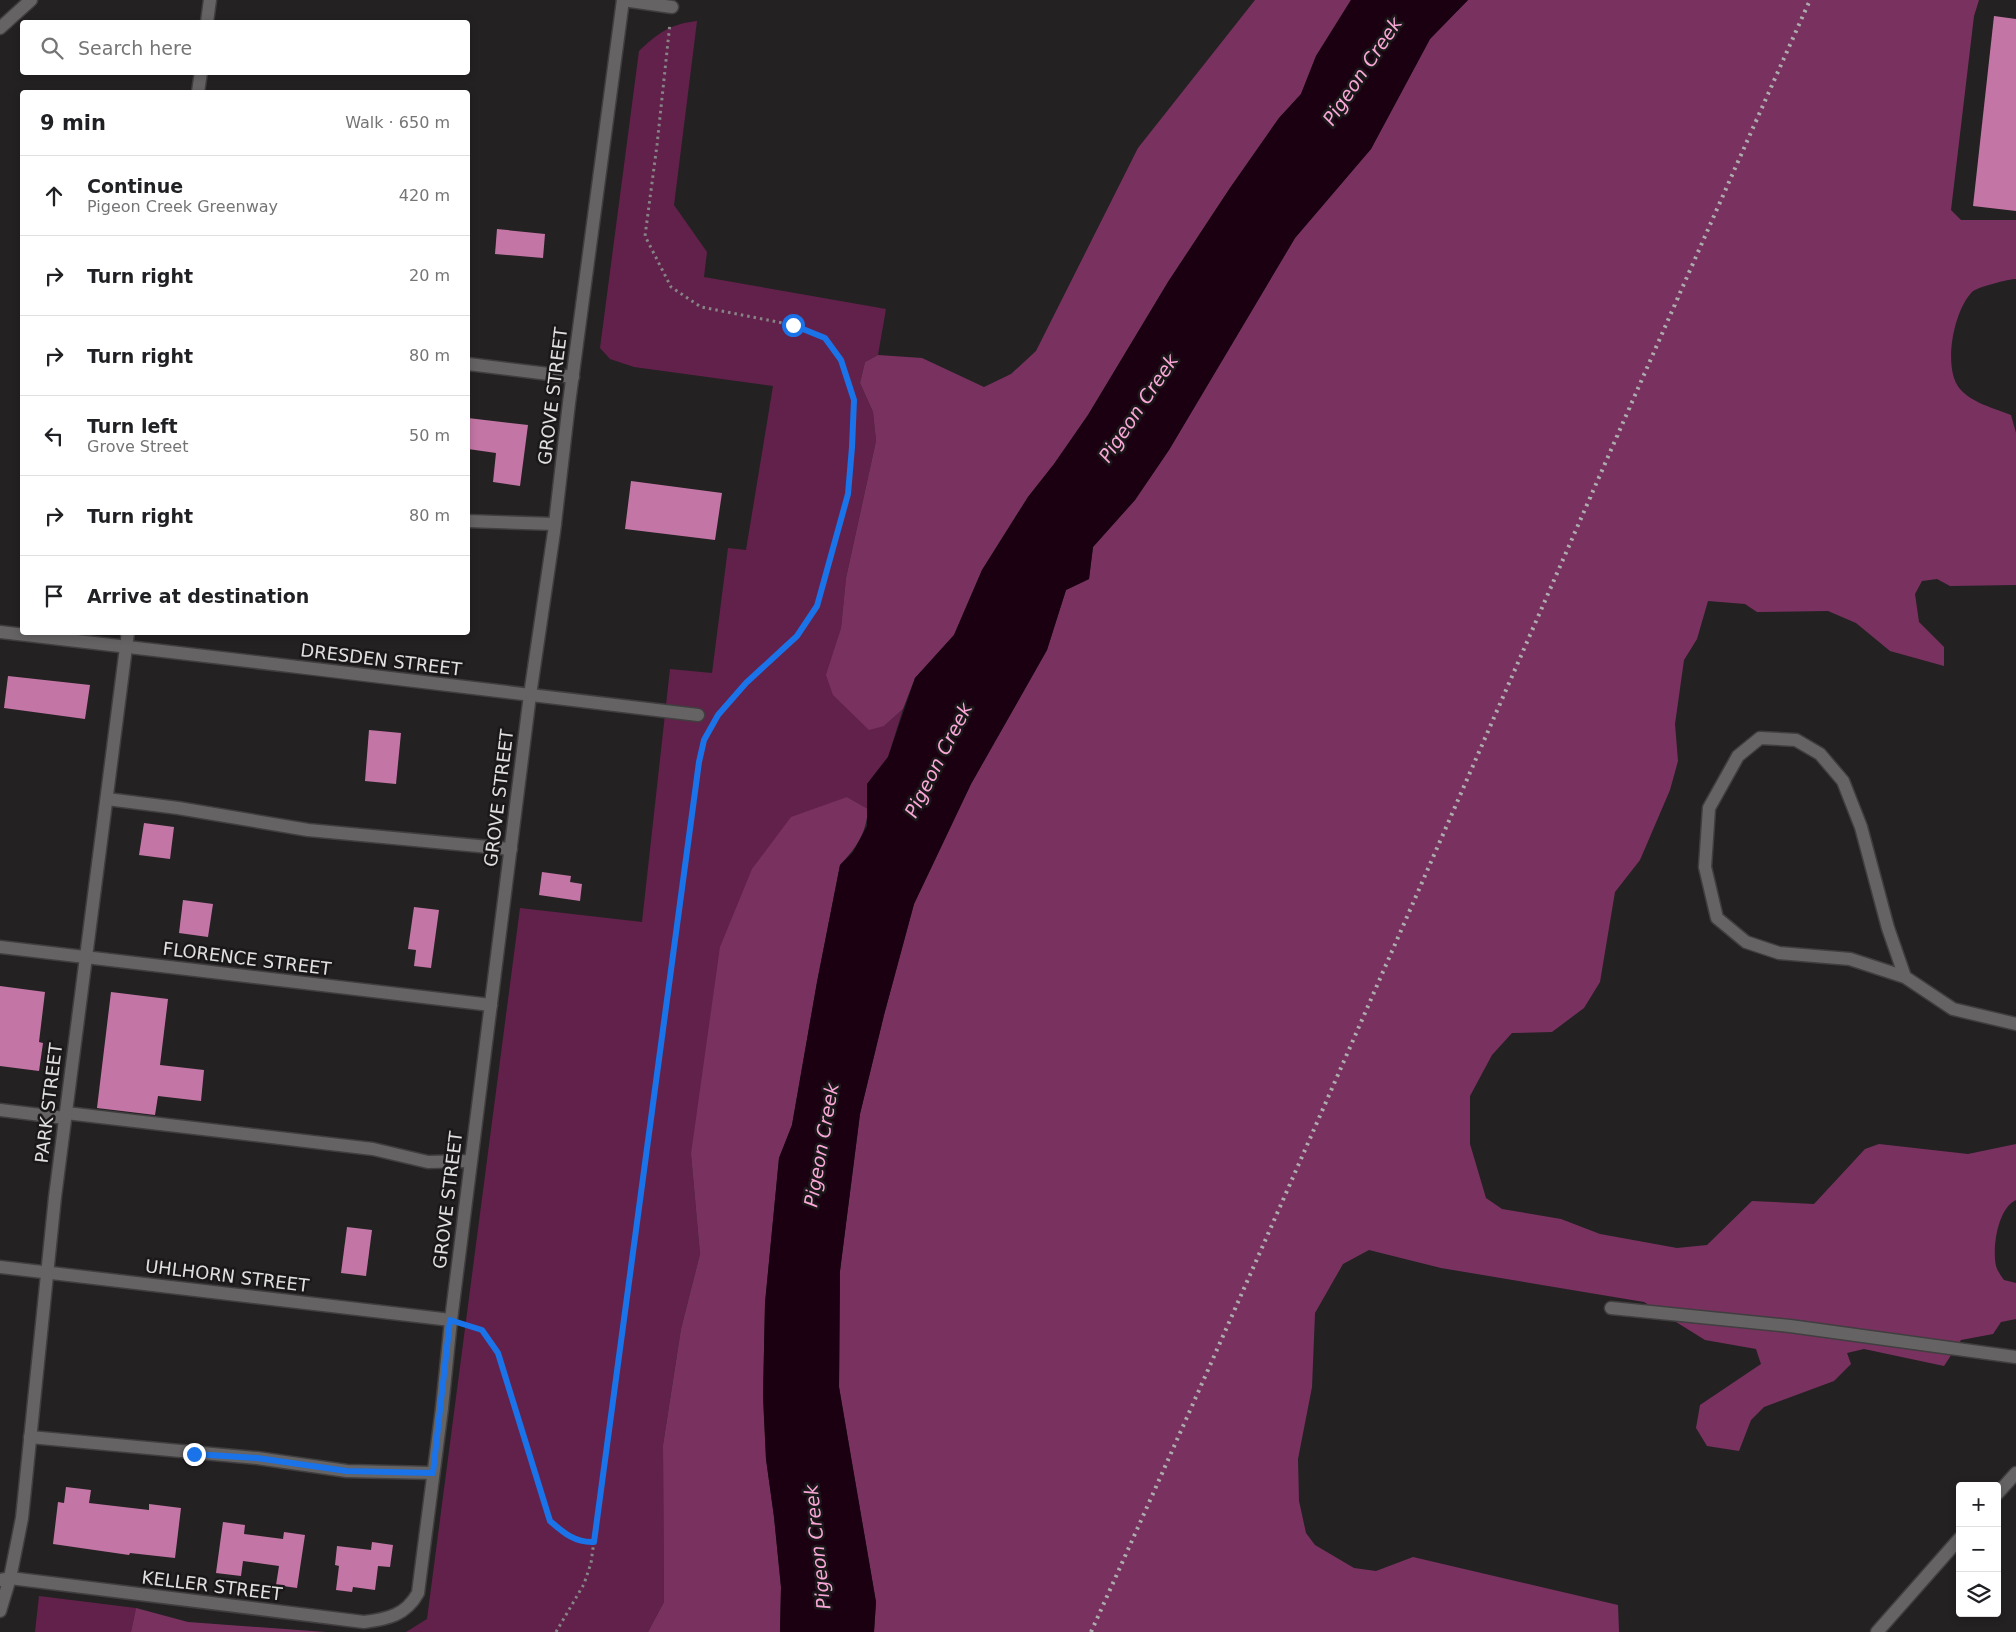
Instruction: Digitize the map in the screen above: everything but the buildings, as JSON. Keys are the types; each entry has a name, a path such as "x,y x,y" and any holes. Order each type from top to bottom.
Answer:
{"street":[{"path":"0,28 32,0"},
{"path":"207,20 210,0"},
{"path":"623,0 672,7"},
{"name":"GROVE STREET","path":"414,1600 418,1593 450,1320 530,695 555,524 623,0"},
{"path":"198,90 201,75"},
{"path":"470,364 573,377"},
{"path":"470,521 555,524"},
{"name":"DRESDEN STREET","path":"0,632 20,634"},
{"name":"DRESDEN STREET","path":"25,635 159,649 480,690 698,715"},
{"name":"PARK STREET","path":"0,1612 5,1579 22,1518 65,1116 128,635"},
{"path":"1905,977 1888,928 1861,827 1843,781 1820,754 1796,740 1760,738 1738,756 1709,808 1705,867 1717,918 1746,942 1779,953 1850,959 1905,977 1953,1009 2016,1024"},
{"path":"107,799 178,808 308,830 511,849"},
{"name":"FLORENCE STREET","path":"0,947 491,1005"},
{"path":"0,1110 373,1149 428,1162 471,1161"},
{"name":"UHLHORN STREET","path":"0,1267 450,1320"},
{"path":"1611,1308 1790,1326 2016,1357"},
{"path":"30,1437 257,1458 347,1471 433,1473"},
{"path":"2001,1490 2016,1473"},
{"path":"1877,1632 1956,1543"},
{"name":"KELLER STREET","path":"5,1579 364,1622 388,1619 397,1615 414,1600"}],"path":[{"path":"556,1632 584,1584 591,1563 699,762 704,740 718,715 746,683 797,636 817,606 848,494 852,447 854,400 841,360 825,338 793,325 702,308 671,287 645,236 672,7"},
{"path":"450,1320 482,1330 498,1353 550,1521 568,1537 585,1543 594,1542"}],"shaded area":[{"path":"1255,0 1351,0 1316,56 1301,94 1279,118 1230,188 1168,282 1088,415 1028,497 982,570 954,635 915,678 903,709 884,726 869,730 833,695 826,675 841,628 846,578 876,441 873,412 860,383 865,362 878,355 922,358 984,387 1011,374 1036,351 1138,148"},
{"path":"1468,0 1979,0 1974,16 1951,210 1961,220 2016,220 2016,279 2000,282 1972,292 1960,312 1952,339 1951,354 1955,380 1960,389 1984,405 2011,415 2016,433 2016,585 1950,586 1937,579 1922,581 1915,594 1919,622 1944,647 1944,666 1890,651 1856,623 1828,611 1757,612 1745,604 1708,601 1697,639 1684,660 1675,724 1678,761 1670,790 1640,860 1615,892 1600,982 1584,1008 1552,1032 1512,1033 1492,1055 1470,1096 1470,1144 1486,1198 1502,1209 1561,1219 1600,1234 1677,1248 1707,1245 1752,1201 1814,1204 1865,1149 1879,1144 1968,1154 2016,1144 2016,1200 2010,1204 2001,1219 1996,1239 1995,1258 1996,1266 2004,1280 2016,1283 2016,1319 2001,1322 1993,1334 1961,1340 1944,1366 1864,1349 1847,1353 1851,1364 1834,1381 1764,1407 1751,1420 1739,1451 1707,1446 1696,1428 1700,1405 1761,1364 1756,1349 1705,1340 1644,1302 1441,1268 1369,1250 1343,1264 1315,1313 1312,1387 1298,1459 1299,1501 1306,1533 1315,1545 1354,1568 1376,1571 1413,1557 1618,1605 1619,1632 874,1632 876,1602 839,1387 840,1271 860,1114 914,904 971,784 1047,650 1066,590 1089,579 1093,547 1135,500 1169,450 1295,238 1371,149 1430,39"},
{"path":"697,21 674,205 707,252 704,277 886,309 878,355 865,362 860,383 873,412 876,441 846,578 841,628 827,675 884,726 903,709 888,757 867,784 868,809 847,797 691,1154 700,1254 681,1329 663,1445 664,1602 648,1632 406,1632 427,1619 520,908 642,922 670,669 712,673 728,548 746,550 773,386 634,367 610,359 600,348 639,51 665,30 679,24"},
{"path":"847,797 868,809 867,818 860,840 840,865 792,1125 779,1158 765,1303 763,1396 766,1459 781,1587 780,1632 648,1632 664,1602 663,1445 681,1329 700,1254 691,1154 720,947 752,869 791,817"},
{"path":"39,1596 136,1608 131,1632 35,1632"},
{"path":"136,1608 188,1622 326,1632 131,1632"}],"water":[{"name":"Pigeon Creek","path":"1351,0 1468,0 1430,39 1371,149 1295,238 1169,450 1135,500 1093,547 1089,579 1066,590 1047,650 971,784 914,904 860,1114 840,1271 839,1387 876,1602 874,1632 780,1632 781,1587 766,1459 763,1396 765,1303 779,1158 792,1125 840,865 853,852 867,826 867,784 888,757 915,678 954,635 982,570 1028,497 1088,415 1168,282 1230,188 1279,118 1301,94 1316,56"}],"railway":[{"path":"1091,1632 1272,1225 1629,408 1810,0"}],"route":[{"path":"194,1454 257,1458 347,1471 433,1473 442,1408 450,1320 482,1330 498,1353 550,1521 568,1537 585,1543 594,1542 640,1206 695,778 704,740 718,715 746,683 797,636 817,606 848,494 854,400 841,360 825,338 793,325"}]}
